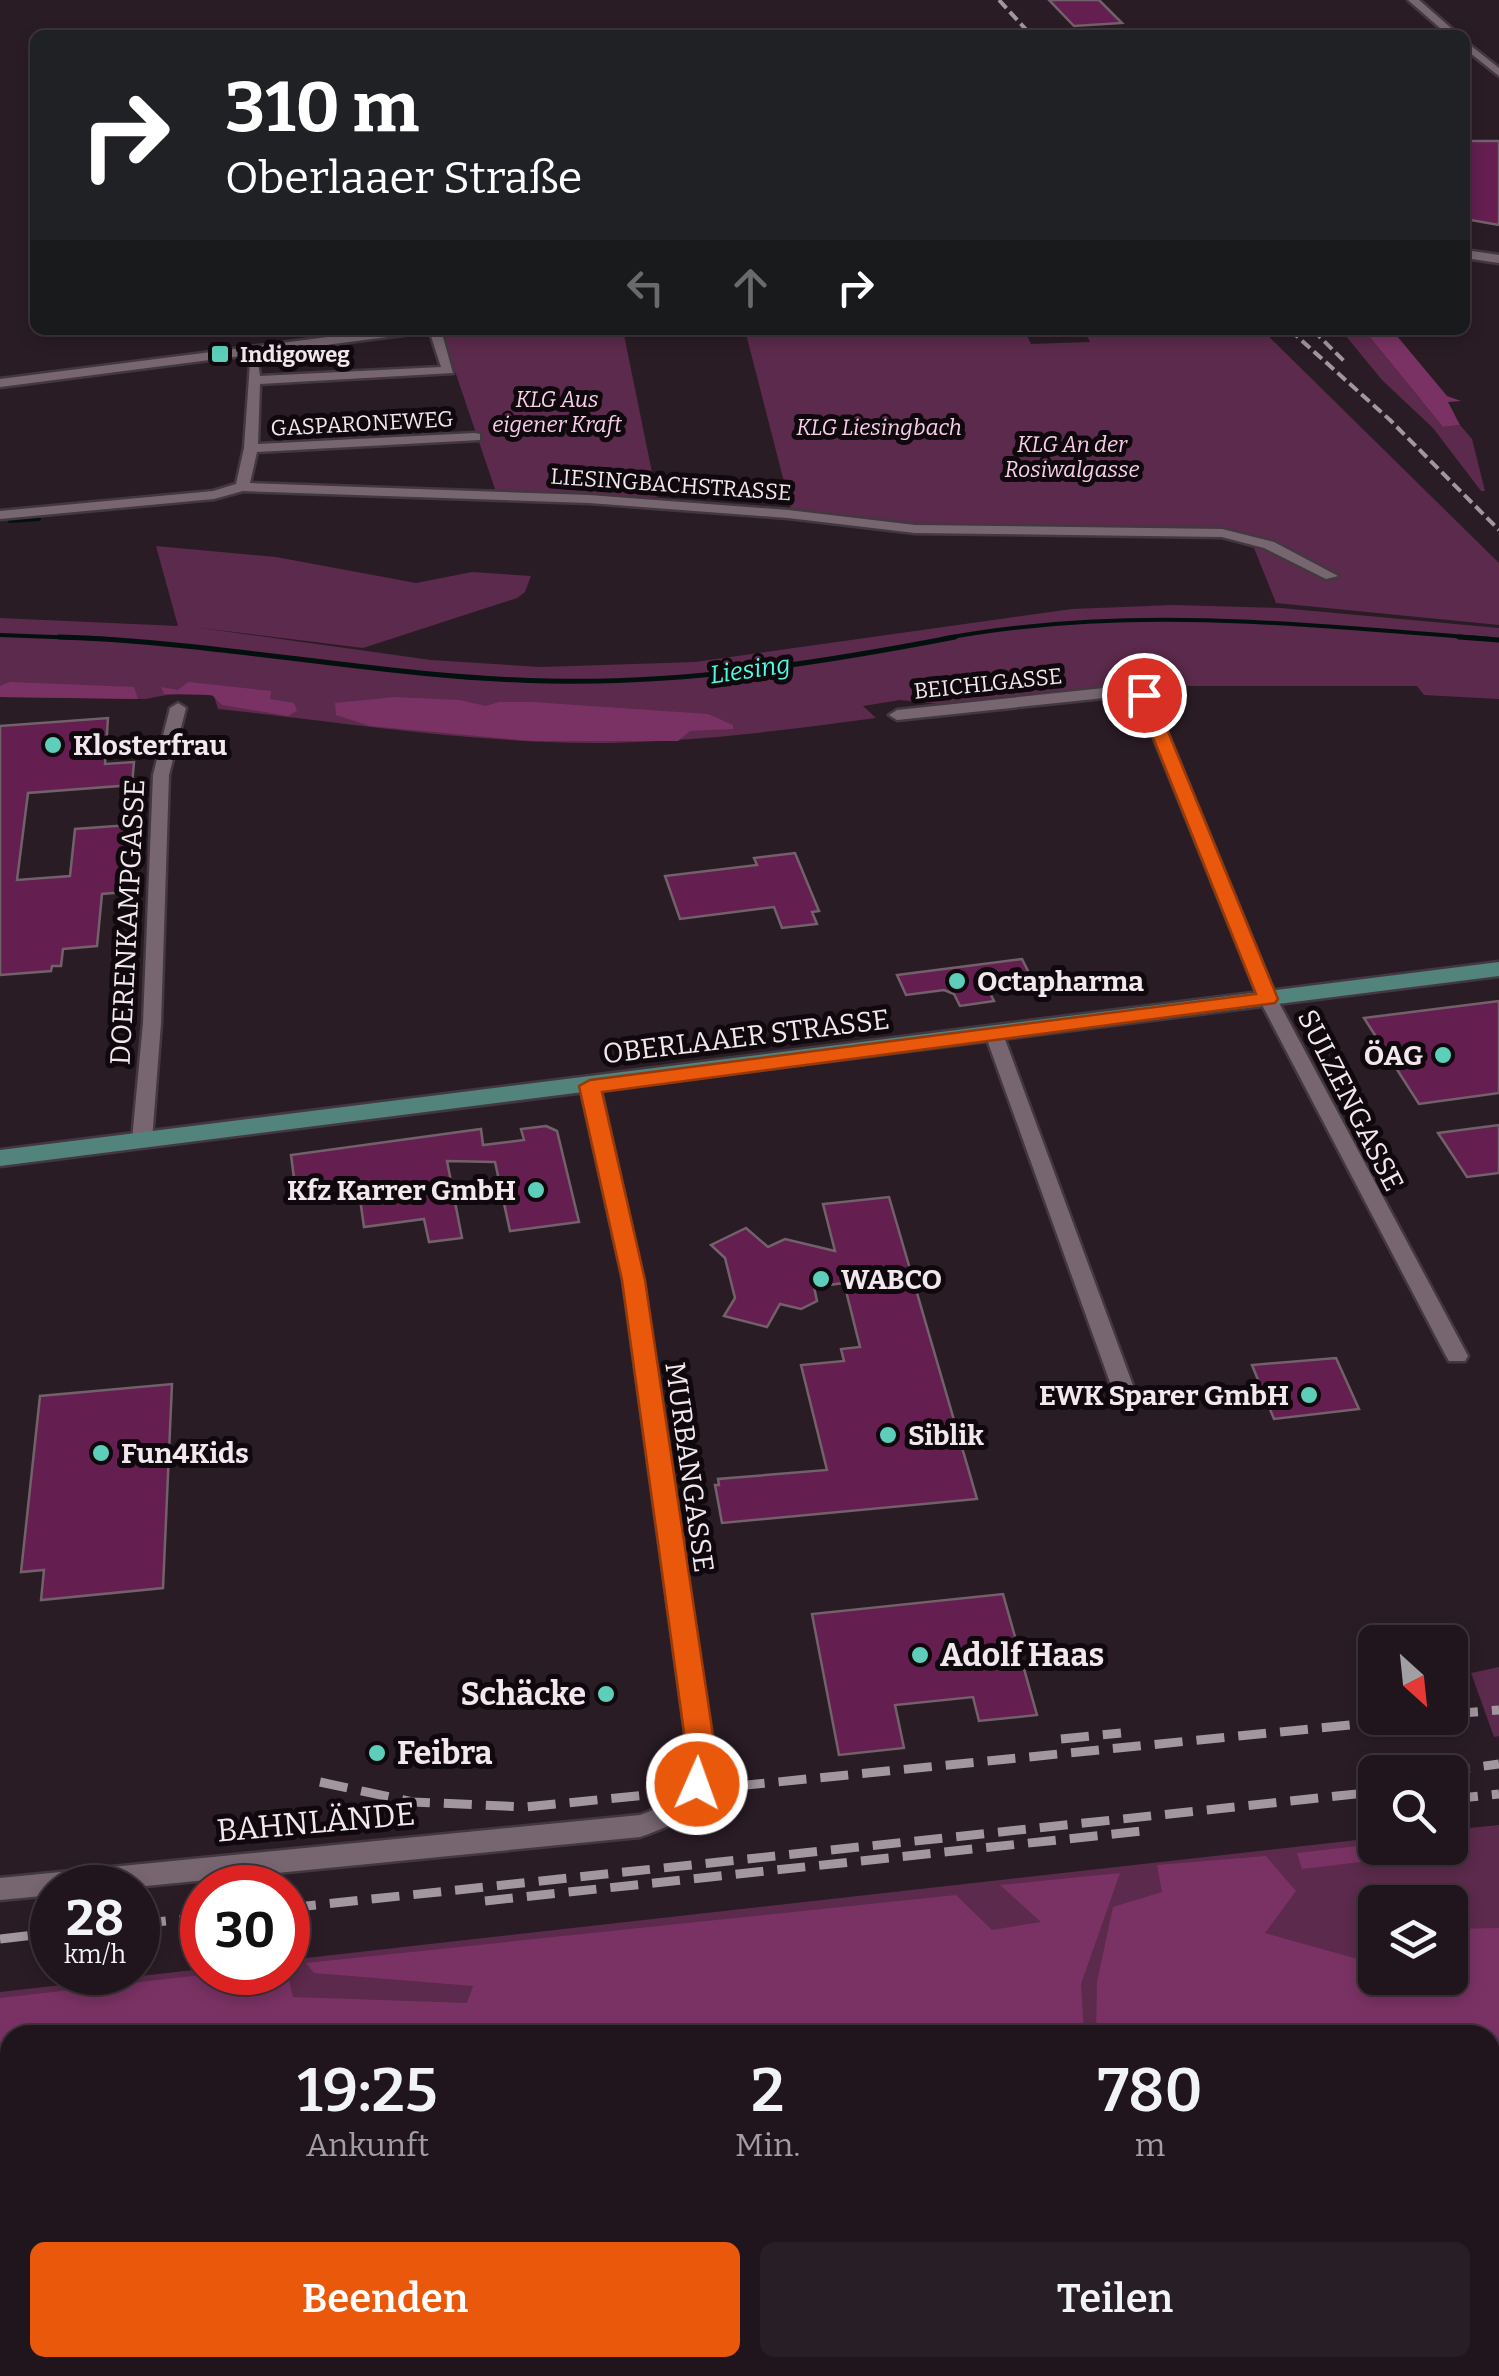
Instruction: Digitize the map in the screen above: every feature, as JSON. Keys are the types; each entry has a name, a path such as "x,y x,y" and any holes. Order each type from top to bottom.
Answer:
{"main road":[{"name":"OBERLAAER STRASSE","path":"0,1158 1499,969"}],"street":[{"path":"1413,0 1448,30"},
{"path":"1470,48 1499,73"},
{"path":"1470,255 1499,259"},
{"path":"0,383 371,335"},
{"path":"253,380 448,370 437,335"},
{"path":"242,487 251,448 254,350"},
{"name":"GASPARONEWEG","path":"251,448 475,437"},
{"name":"LIESINGBACHSTRASSE","path":"0,515 214,496 242,487 606,500 915,529 1222,534 1269,545 1331,576"},
{"name":"BEICHLGASSE","path":"896,716 1104,693 1144,695"},
{"name":"SULZENGASSE","path":"1144,695 1268,999 1457,1356"},
{"name":"DOERENKAMPGASSE","path":"142,1140 152,1023 161,775 178,708"},
{"path":"994,1034 1127,1399"},
{"name":"MURBANGASSE","path":"590,1086 634,1280 702,1762 694,1791 685,1804 662,1819 640,1826"},
{"name":"BAHNLÄNDE","path":"0,1890 640,1826"}],"green space":[{"name":"KLG Aus eigener Kraft","path":"443,335 624,335 657,497 497,495"},
{"path":"746,335 1026,335 1031,344 1090,342 1086,335 1267,335 1499,563 1499,625 1276,603 1250,538 1222,533 882,524 792,513"},
{"path":"1345,335 1368,335 1443,427 1460,425 1472,439 1485,491 1481,491 1433,428 1382,380"},
{"path":"156,546 276,557 416,583 472,572 531,576 525,592 517,598 363,648 194,627 431,660 541,667 695,662 1072,609 1173,605 1281,608 1499,628 1499,699 1424,695 1417,686 1130,686 940,704 900,700 863,706 876,718 697,739 589,743 450,735 218,709 214,696 197,694 146,699 0,697 0,618 178,626"},
{"path":"1499,1667 1499,1736 1494,1737 1471,1673"},
{"path":"1499,1825 1499,2025 0,2025 0,1992 30,1989 30,1995 160,1995 160,1974 180,1972 180,1995 310,1995 310,1958 1358,1840 1358,1865 1468,1865 1468,1828"}],"shaded area":[{"path":"1368,335 1396,335 1447,396 1461,401 1448,402 1460,425 1443,427"},
{"path":"10,682 134,687 138,699 0,697 0,686"},
{"path":"188,682 271,691 270,699 294,703 297,711 288,716 222,705 212,695 164,694 161,687 178,690"},
{"path":"395,697 459,700 486,706 532,702 708,714 733,725 733,729 690,731 678,741 532,741 370,726 336,715 335,703"},
{"path":"1358,1846 1358,1862 1302,1869 1297,1853"},
{"path":"1266,1856 1296,1891 1265,1933 1358,1959 1358,1995 1468,1995 1468,1929 1499,1928 1499,2025 1096,2025 1097,1982 1113,1907 1162,1892 1157,1865"},
{"path":"1120,1873 1081,1984 1083,2025 0,2025 0,1998 160,1995 160,1980 180,1977 180,1995 293,1995 467,2003 473,1986 314,1973 310,1963 956,1895 992,1930 1041,1922 1000,1885"}],"building":[{"path":"1049,0 1099,0 1122,23 1074,26"},
{"path":"1470,141 1499,141 1499,225 1470,220"},
{"path":"108,718 105,764 134,762 132,785 28,793 17,880 70,876 75,829 129,825 125,892 102,894 97,946 63,949 61,966 52,966 51,971 0,975 0,726"},
{"path":"795,853 819,911 812,912 817,924 782,928 774,907 680,919 665,876 757,865 754,858"},
{"name":"Octapharma","path":"1022,959 1032,979 986,985 994,1001 960,1006 954,994 944,990 906,995 897,975"},
{"name":"ÖAG","path":"1499,1001 1499,1093 1419,1104 1364,1018"},
{"name":"ÖAG","path":"1499,1125 1499,1173 1467,1177 1438,1133"},
{"name":"Kfz Karrer GmbH","path":"546,1126 557,1131 579,1222 510,1231 495,1162 447,1161 462,1238 429,1242 424,1219 364,1227 357,1178 295,1186 291,1155 481,1129 483,1145 524,1140 521,1129"},
{"path":"889,1197 977,1499 722,1523 715,1485 719,1485 718,1479 827,1470 801,1365 844,1361 841,1349 860,1347 844,1283 814,1287 817,1301 801,1309 780,1304 767,1327 724,1316 735,1298 725,1258 711,1245 746,1228 768,1247 785,1239 835,1251 823,1204"},
{"name":"EWK Sparer GmbH","path":"1336,1358 1359,1409 1274,1419 1252,1365"},
{"name":"Fun4Kids","path":"172,1384 163,1588 41,1600 44,1570 21,1572 40,1396"},
{"name":"Adolf Haas","path":"1003,1594 1037,1715 979,1721 973,1697 895,1705 904,1748 839,1755 812,1614"}],"waterway":[{"path":"10,521 39,519"},
{"name":"Liesing","path":"942,639 1011,628 1148,620 1285,624 1491,639"},
{"name":"Liesing","path":"0,635 76,638"},
{"name":"Liesing","path":"59,637 76,638"},
{"name":"Liesing","path":"76,638 426,674 600,681 753,670 955,637"},
{"name":"Liesing","path":"1459,637 1499,640"},
{"name":"Liesing","path":"76,638 107,639"}],"railway":[{"path":"999,0 1026,30"},
{"path":"1296,335 1390,420 1499,530"},
{"path":"1318,335 1345,362"},
{"path":"1468,1713 1499,1710"},
{"path":"320,1782 413,1802 526,1807 1358,1724"},
{"path":"1061,1739 1121,1733"},
{"path":"1468,1768 1499,1764"},
{"path":"310,1906 1358,1794"},
{"path":"1468,1797 1499,1794"},
{"path":"485,1901 1151,1830"},
{"path":"160,1922 180,1919"},
{"path":"0,1939 30,1936"}],"place":[{"name":"Indigoweg","path":"220,354"},
{"name":"Klosterfrau","path":"53,745"},
{"name":"Octapharma","path":"957,981"},
{"name":"ÖAG","path":"1443,1055"},
{"name":"Kfz Karrer GmbH","path":"536,1190"},
{"name":"WABCO","path":"821,1279"},
{"name":"EWK Sparer GmbH","path":"1309,1395"},
{"name":"Siblik","path":"888,1435"},
{"name":"Fun4Kids","path":"101,1453"},
{"name":"Adolf Haas","path":"920,1655"},
{"name":"Schäcke","path":"606,1694"},
{"name":"Feibra","path":"377,1753"}],"route":[{"path":"697,1784 702,1762 634,1280 590,1086 1268,999 1144,695"}],"park label":[{"name":"KLG Liesingbach","path":"879,427"},
{"name":"KLG An der Rosiwalgasse","path":"1072,456"}]}
